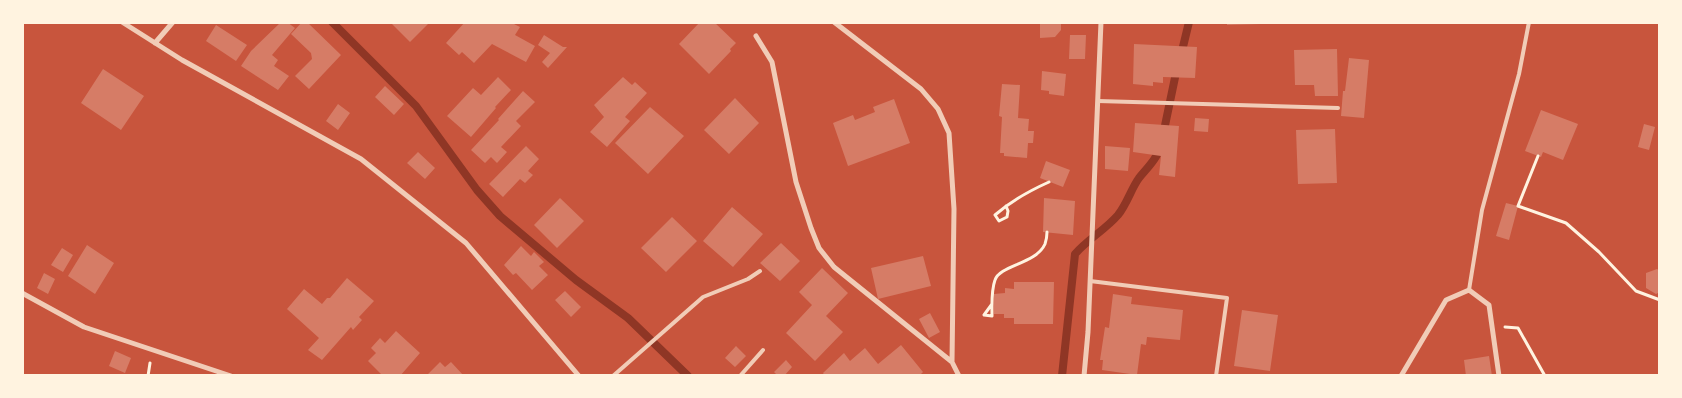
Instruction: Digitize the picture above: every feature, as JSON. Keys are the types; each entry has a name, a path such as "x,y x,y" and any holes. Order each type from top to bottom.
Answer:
{"street":[{"path":"122,22 182,60 361,159 466,242 579,376"},
{"path":"155,43 173,22"},
{"path":"834,22 921,88 938,109 949,134 954,209 952,362"},
{"path":"1084,376 1088,332 1101,22"},
{"path":"756,36 772,62 796,182 819,248 834,267 952,362 960,376"},
{"path":"1401,376 1446,300 1469,290 1488,305 1493,326 1499,376"},
{"path":"22,293 84,327 231,376"}],"lane":[{"path":"1469,290 1482,210 1519,74 1529,22"},
{"path":"1098,101 1338,108"},
{"path":"613,376 703,297 748,279 760,271"},
{"path":"1090,281 1226,298 1216,376"},
{"path":"740,376 763,350"}],"path":[{"path":"1538,156 1518,206 1566,223 1600,252 1636,291 1660,300"},
{"path":"1006,206 1008,211 1007,217 998,221 995,215 1006,206 1028,191 1049,182"},
{"path":"992,304 995,280 1000,273 1036,255 1045,245 1047,232"},
{"path":"1493,326 1518,328 1545,376"}],"building":[{"path":"281,22 287,22 295,28 272,55 278,60 274,66 289,76 278,90 241,66 251,51"},
{"path":"302,22 307,22 341,55 309,89 295,76 312,59 311,53 291,34"},
{"path":"390,22 430,22 410,42"},
{"path":"465,22 510,22 520,27 515,35 535,46 526,62 492,44 474,63 462,52 459,55 446,43"},
{"path":"700,22 714,22 736,43 709,74 679,44"},
{"path":"1040,22 1061,22 1061,30 1055,37 1040,38"},
{"path":"1227,22 1261,22 1261,24 1227,25"},
{"path":"216,25 247,45 236,61 206,41"},
{"path":"544,35 563,47 567,47 548,68 542,62 550,53 538,45"},
{"path":"1070,35 1086,35 1085,59 1069,59"},
{"path":"1134,44 1197,47 1195,78 1163,77 1163,83 1153,82 1153,86 1133,84"},
{"path":"1337,49 1338,96 1315,96 1314,85 1295,85 1294,50"},
{"path":"1349,58 1369,60 1364,118 1341,116"},
{"path":"103,69 144,96 121,130 81,103"},
{"path":"1042,71 1066,74 1064,96 1049,94 1049,91 1041,90"},
{"path":"498,77 511,90 471,137 447,116 473,88 481,95"},
{"path":"623,77 632,85 635,82 647,93 625,117 630,121 607,147 590,132 604,117 594,105"},
{"path":"1002,84 1020,85 1018,118 1029,119 1028,131 1034,131 1033,143 1028,143 1027,158 1004,156 1004,153 1000,153 1002,117 999,116"},
{"path":"385,86 404,104 394,115 375,97"},
{"path":"523,91 535,102 516,121 521,126 501,147 507,152 497,163 491,157 485,163 471,150"},
{"path":"735,98 759,123 729,154 704,130"},
{"path":"894,99 910,143 848,166 833,123 853,115 855,120 875,112 873,107"},
{"path":"338,104 350,113 338,130 326,121"},
{"path":"650,107 684,136 648,174 615,143"},
{"path":"1541,110 1578,124 1563,160 1543,152 1541,157 1525,151"},
{"path":"1195,118 1209,119 1208,132 1194,131"},
{"path":"1135,123 1179,126 1175,177 1159,175 1161,156 1133,152"},
{"path":"1644,124 1655,127 1649,150 1638,147"},
{"path":"1335,129 1337,183 1298,184 1296,130"},
{"path":"526,146 539,159 528,171 533,175 525,183 520,179 503,197 489,184"},
{"path":"1105,146 1130,148 1128,171 1105,169"},
{"path":"418,152 435,168 425,179 407,163"},
{"path":"1046,161 1070,170 1063,187 1040,178"},
{"path":"560,198 584,221 557,248 534,225"},
{"path":"1044,198 1075,201 1073,235 1043,232"},
{"path":"1506,203 1518,206 1509,240 1496,236"},
{"path":"732,207 763,234 733,267 703,241"},
{"path":"672,217 697,241 666,272 641,248"},
{"path":"781,243 800,261 780,281 760,263"},
{"path":"87,245 114,263 95,294 68,276"},
{"path":"521,246 531,256 534,252 544,262 539,266 548,275 532,290 516,273 513,275 504,265"},
{"path":"62,248 73,255 63,272 51,265"},
{"path":"923,256 931,286 878,299 871,268"},
{"path":"822,268 848,293 826,316 843,332 815,361 786,333 812,305 799,292"},
{"path":"1657,269 1660,271 1660,292 1656,294 1646,288 1646,273"},
{"path":"44,273 55,279 48,294 37,288"},
{"path":"347,278 374,301 359,317 362,320 353,330 351,327 322,360 308,350 319,338 287,309 304,289 322,304 327,298 330,298"},
{"path":"1014,282 1054,282 1053,324 1014,324 1014,318 1004,318 1004,314 994,314 994,294 1005,293 1005,288 1014,289"},
{"path":"565,291 581,307 571,317 555,300"},
{"path":"1113,294 1132,297 1131,304 1183,310 1180,340 1147,337 1146,345 1141,344 1137,375 1102,370 1103,360 1100,360 1105,327 1109,328"},
{"path":"1242,310 1278,315 1270,371 1234,366"},
{"path":"930,313 940,332 929,338 919,319"},
{"path":"396,331 420,353 400,376 383,376 368,361 376,353 371,348 380,338 385,343"},
{"path":"901,345 923,372 919,376 825,376 823,373 844,353 850,361 865,348 878,364"},
{"path":"736,346 746,356 735,367 725,358"},
{"path":"115,351 131,358 125,373 109,366"},
{"path":"1489,356 1492,376 1466,376 1464,360"},
{"path":"786,360 792,367 784,376 778,376 774,372"},
{"path":"440,362 445,367 451,362 464,376 426,376"}],"waterway":[{"path":"332,22 416,106 477,190 500,216 576,280 628,318 688,376"},
{"path":"1181,55 1189,22"},
{"path":"1163,135 1177,68"},
{"path":"1062,376 1075,254 1118,215 1136,182 1155,159 1160,146"}]}
